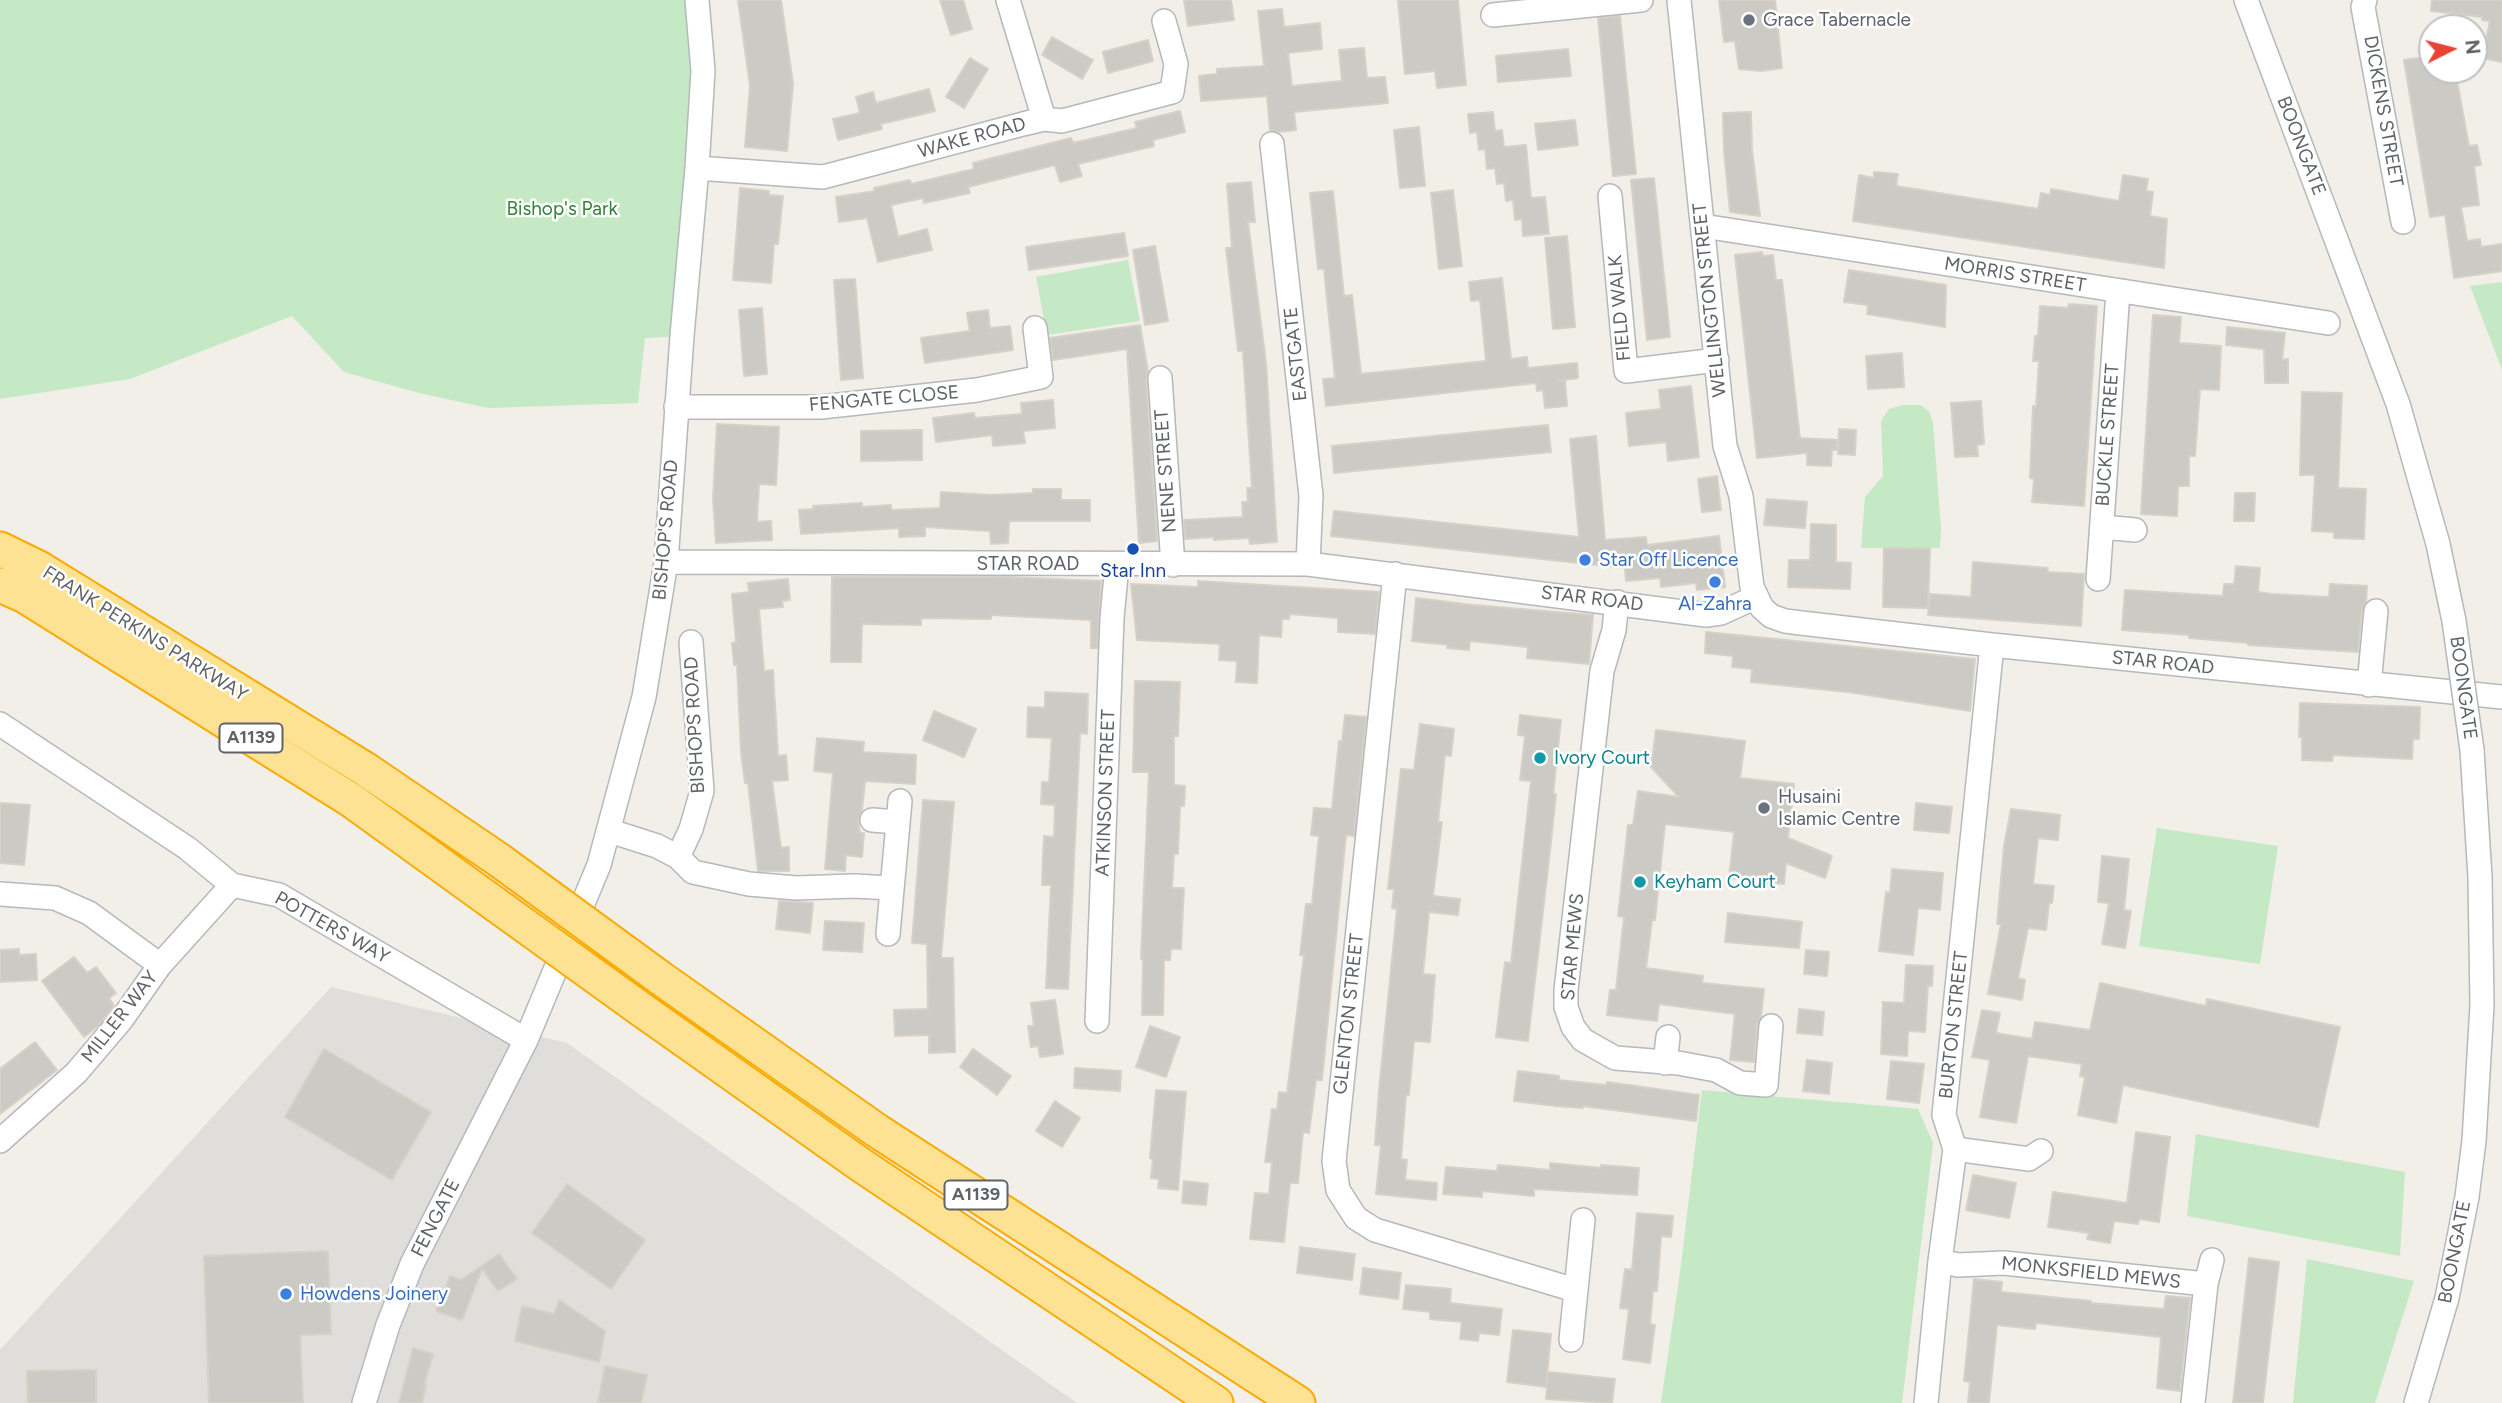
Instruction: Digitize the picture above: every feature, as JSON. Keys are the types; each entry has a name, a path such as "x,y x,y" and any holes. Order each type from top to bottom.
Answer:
{"highway":[{"name":"FRANK PERKINS PARKWAY","path":"0,549 39,568 365,768 499,860 876,1130 1298,1403"},
{"name":"FRANK PERKINS PARKWAY","path":"0,584 25,596 351,800 861,1165 1216,1403"}],"street":[{"name":"BISHOP'S ROAD","path":"526,1040 599,865 644,697 666,562 676,407 697,168 703,71 697,0"},
{"path":"1008,0 1044,119"},
{"path":"1493,15 1641,0"},
{"name":"WELLINGTON STREET","path":"1679,0 1725,446 1741,496 1749,569 1756,597"},
{"name":"BOONGATE","path":"2246,0 2398,404 2438,544 2454,621 2472,750 2480,877 2482,1005 2474,1142 2467,1197 2450,1286 2416,1403"},
{"name":"DICKENS STREET","path":"2365,0 2363,7 2403,222"},
{"name":"WAKE ROAD","path":"697,168 823,177 1044,119 1062,121 1172,92 1176,64 1164,21"},
{"name":"EASTGATE","path":"1272,144 1311,496 1308,564"},
{"name":"FIELD WALK","path":"1610,196 1626,370 1717,360"},
{"name":"MORRIS STREET","path":"1703,226 2328,323"},
{"name":"BUCKLE STREET","path":"2098,579 2118,291"},
{"name":"FENGATE CLOSE","path":"676,407 821,407 977,390 1041,377 1035,328"},
{"name":"NENE STREET","path":"1160,378 1173,565"},
{"path":"2102,527 2135,530"},
{"name":"STAR ROAD","path":"666,562 1308,564 1706,615 1721,613 1756,597 1762,608 1771,616 1785,621 2368,685 2502,697"},
{"name":"ATKINSON STREET","path":"1097,1021 1112,618 1117,565"},
{"name":"GLENTON STREET","path":"1395,574 1339,1112 1335,1161 1338,1190 1356,1218 1375,1230 1575,1290"},
{"name":"STAR MEWS","path":"1618,602 1614,631 1602,671 1566,990 1566,1007 1573,1027 1583,1040 1615,1058 1716,1070 1740,1083 1766,1085 1772,1026"},
{"path":"2368,685 2376,611"},
{"name":"BISHOPS ROAD","path":"678,857 691,829 702,791 691,642"},
{"name":"BURTON STREET","path":"1926,1403 1940,1261 1955,1149 1944,1115 1992,645"},
{"name":"POTTERS WAY","path":"0,724 187,848 232,885 279,895 526,1040"},
{"path":"872,820 899,812 888,934"},
{"path":"610,831 657,846 678,857 692,872 749,884 796,888 892,888"},
{"name":"MILLER WAY","path":"0,1141 76,1073 122,1019 160,965 232,885"},
{"path":"0,894 55,898 89,913 160,965"},
{"path":"1665,1063 1668,1037"},
{"name":"FENGATE","path":"363,1403 388,1325 412,1264 526,1040"},
{"path":"1955,1149 2029,1159 2041,1151"},
{"path":"1571,1340 1583,1220"},
{"path":"2206,1284 2211,1260"},
{"name":"MONKSFIELD MEWS","path":"1940,1261 1958,1265 2004,1263 2206,1284 2193,1403"}],"shaded area":[{"path":"331,987 567,1043 1077,1403 0,1403 0,1350"}],"green space":[{"name":"Bishop's Park","path":"0,0 697,0 682,336 645,338 638,403 488,408 419,393 344,372 292,316 130,379 0,399"},
{"path":"1128,260 1140,321 1047,335 1036,277"},
{"path":"2502,282 2502,370 2470,286"},
{"path":"1903,405 1920,405 1929,411 1933,423 1940,548 1861,548 1865,497 1883,476 1881,421 1889,409"},
{"path":"2157,828 2278,846 2260,964 2139,946"},
{"path":"1702,1090 1918,1109 1933,1143 1902,1403 1661,1403"},
{"path":"2196,1134 2405,1172 2400,1256 2187,1216"},
{"path":"2307,1259 2414,1281 2375,1403 2293,1403"}],"building":[{"path":"738,0 781,0 793,84 787,151 745,147 750,86"},
{"path":"940,0 963,0 972,29 951,35"},
{"path":"1184,0 1231,0 1234,20 1188,26"},
{"path":"1398,0 1458,0 1466,85 1437,88 1435,71 1405,74"},
{"name":"Grace Tabernacle","path":"1719,0 1775,0 1782,68 1761,71 1739,69 1735,41 1724,42"},
{"path":"2432,0 2502,0 2502,62 2488,59 2488,14 2431,11"},
{"path":"1282,9 1284,27 1320,23 1322,49 1288,53 1292,86 1342,81 1339,50 1364,48 1367,78 1385,77 1388,103 1294,112 1296,130 1278,132 1270,130 1267,96 1201,101 1199,76 1217,74 1217,69 1264,66 1258,11"},
{"path":"1620,16 1636,174 1613,176 1598,18"},
{"path":"1052,37 1093,60 1082,79 1042,55"},
{"path":"1148,40 1153,61 1108,73 1103,52"},
{"path":"1568,49 1571,76 1498,82 1496,56"},
{"path":"970,58 988,69 964,108 946,97"},
{"path":"2418,58 2418,84 2458,84 2469,146 2477,145 2481,165 2474,166 2479,205 2461,207 2467,241 2480,239 2481,247 2502,244 2502,271 2454,278 2445,215 2430,217 2404,60"},
{"path":"929,89 935,111 881,124 882,129 838,140 833,119 860,113 856,97 873,92 876,103"},
{"path":"1180,111 1185,132 1153,140 1154,146 1078,164 1082,176 1060,182 1055,165 968,187 970,193 924,203 923,198 891,205 898,237 927,229 932,250 878,262 867,218 839,222 836,197 875,191 874,188 910,180 911,184 974,169 973,163 1071,138 1073,143 1137,128 1135,122"},
{"path":"1493,112 1495,131 1502,130 1504,147 1526,145 1531,198 1545,197 1549,234 1523,236 1522,219 1515,220 1513,200 1506,201 1504,183 1497,184 1495,168 1487,169 1485,149 1479,150 1477,132 1470,133 1468,114"},
{"path":"1751,112 1752,150 1760,216 1730,212 1724,151 1723,113"},
{"path":"1575,120 1578,145 1538,150 1535,124"},
{"path":"1419,127 1425,186 1400,188 1394,130"},
{"path":"1874,172 1898,174 1896,186 2038,209 2041,193 2050,195 2051,189 2119,201 2123,175 2148,179 2146,191 2153,192 2150,216 2167,219 2164,268 1853,221 1859,175 1874,178"},
{"path":"1654,178 1670,337 1647,340 1631,180"},
{"path":"1251,182 1255,222 1248,222 1266,363 1277,542 1250,544 1249,538 1185,539 1184,520 1243,517 1242,502 1248,502 1247,488 1252,488 1243,351 1238,351 1226,248 1232,248 1227,184"},
{"path":"740,188 769,191 769,195 783,196 778,244 774,244 771,283 733,280"},
{"path":"1453,190 1462,266 1439,269 1431,193"},
{"path":"1333,191 1344,296 1352,295 1361,374 1486,361 1480,300 1471,301 1469,282 1502,278 1511,359 1527,357 1528,368 1577,363 1578,378 1557,381 1565,380 1567,406 1545,408 1543,390 1537,391 1536,383 1326,406 1323,379 1335,378 1324,269 1318,269 1310,193"},
{"path":"1124,233 1128,256 1029,270 1026,247"},
{"path":"1567,236 1575,327 1553,329 1545,238"},
{"path":"1155,246 1168,321 1145,325 1133,250"},
{"path":"1762,252 1763,256 1773,255 1776,280 1782,280 1800,438 1837,440 1837,450 1832,450 1831,466 1807,465 1807,453 1757,458 1735,255"},
{"path":"1849,270 1946,285 1945,327 1867,314 1868,305 1844,302"},
{"path":"855,279 863,378 841,380 834,280"},
{"path":"2069,304 2097,306 2084,506 2032,502 2034,479 2030,478 2033,406 2036,407 2039,361 2033,361 2040,306 2068,308"},
{"path":"762,308 767,374 744,376 739,310"},
{"path":"988,310 990,328 1010,326 1013,350 925,363 921,338 970,331 967,313"},
{"path":"2153,315 2181,317 2179,343 2221,346 2219,390 2200,389 2195,456 2189,456 2189,486 2178,486 2177,516 2141,514"},
{"path":"1140,325 1148,372 1146,379 1157,541 1139,543 1127,349 1053,360 1050,338"},
{"path":"2227,327 2285,333 2282,360 2288,359 2288,383 2265,383 2264,349 2226,345"},
{"path":"1902,353 1904,387 1868,389 1866,356"},
{"path":"1691,386 1699,457 1668,461 1666,442 1629,446 1626,413 1661,409 1659,390"},
{"path":"2302,392 2342,393 2338,488 2366,489 2364,539 2334,538 2334,532 2312,531 2315,475 2300,475"},
{"path":"1053,400 1055,428 1023,431 1025,443 993,446 992,435 936,442 933,418 974,413 975,418 1022,414 1021,403"},
{"path":"1981,401 1984,444 1977,445 1978,456 1955,457 1951,403"},
{"path":"717,424 779,427 776,485 759,484 757,522 771,521 772,540 716,543 713,498"},
{"path":"1548,425 1551,452 1334,473 1332,446"},
{"path":"1839,429 1856,430 1855,455 1838,454"},
{"path":"922,430 922,460 861,461 861,431"},
{"path":"1596,436 1605,540 1646,537 1647,545 1719,536 1725,587 1697,590 1696,583 1661,587 1660,578 1626,581 1625,568 1331,536 1334,511 1579,537 1570,439"},
{"path":"1717,476 1721,510 1702,512 1698,479"},
{"path":"1033,489 1061,489 1061,500 1090,500 1090,521 1009,521 1008,543 991,544 990,531 925,527 925,536 899,537 899,528 801,534 799,510 814,509 813,506 862,503 862,507 891,505 891,510 940,508 941,492 990,495 1033,493"},
{"path":"2235,493 2255,493 2254,521 2234,521"},
{"path":"1767,499 1807,502 1805,528 1764,525"},
{"path":"1811,524 1836,525 1836,562 1851,563 1850,589 1788,587 1789,560 1810,560"},
{"path":"1884,548 1930,549 1928,608 1883,607"},
{"path":"1973,562 2084,574 2081,626 1928,615 1930,594 1971,597"},
{"path":"2236,566 2260,568 2258,592 2329,597 2330,584 2367,586 2358,652 2248,645 2249,643 2189,638 2189,635 2122,630 2125,590 2223,596 2224,584 2234,584"},
{"path":"832,577 1009,577 1101,581 1097,648 1091,648 1091,620 991,615 991,619 921,618 921,625 862,624 861,662 831,662"},
{"path":"788,579 790,600 782,601 783,607 759,609 764,671 773,670 778,756 786,755 788,780 772,781 781,848 789,847 789,871 758,871 748,783 745,783 741,752 737,665 734,665 732,643 736,642 732,594 749,592 748,583"},
{"path":"1198,581 1379,592 1375,634 1338,632 1338,618 1290,614 1289,619 1282,619 1281,637 1259,635 1257,683 1236,682 1237,661 1219,660 1220,644 1137,640 1131,584 1198,587"},
{"path":"1416,598 1593,615 1589,664 1527,658 1528,647 1470,641 1469,650 1412,641"},
{"path":"1706,632 1975,659 1970,711 1848,692 1751,682 1752,669 1732,667 1733,656 1705,653"},
{"path":"1135,681 1180,682 1178,736 1174,736 1174,785 1185,786 1184,806 1180,806 1178,854 1174,854 1172,888 1184,888 1181,949 1171,949 1170,960 1164,960 1163,1015 1142,1015 1141,959 1149,772 1133,772"},
{"path":"1045,692 1088,694 1087,734 1080,733 1068,989 1046,988 1051,885 1042,885 1044,836 1054,837 1055,805 1041,804 1042,782 1049,782 1052,738 1027,737 1028,707 1045,708"},
{"path":"2300,703 2420,707 2419,739 2413,739 2412,759 2333,755 2332,761 2302,760 2302,737 2299,737"},
{"path":"934,711 976,729 964,757 923,740"},
{"path":"1345,715 1366,717 1354,836 1346,835 1322,1080 1316,1080 1309,1133 1303,1132 1298,1183 1290,1183 1284,1242 1250,1239 1255,1193 1269,1194 1272,1162 1265,1162 1272,1109 1277,1110 1279,1092 1287,1093 1304,955 1300,955 1306,904 1312,904 1319,836 1311,835 1314,808 1332,809 1339,741 1342,742"},
{"path":"1520,715 1561,720 1553,794 1556,794 1528,1041 1496,1037 1505,962 1511,963 1531,781 1520,780 1525,736 1518,735"},
{"path":"1420,724 1454,729 1451,756 1445,755 1438,822 1442,822 1433,896 1460,899 1458,915 1429,912 1423,974 1435,975 1430,1042 1414,1041 1409,1095 1406,1095 1401,1159 1407,1160 1405,1180 1437,1183 1436,1200 1376,1194 1381,1145 1375,1145 1379,1090 1397,909 1392,908 1394,889 1388,889 1401,769 1414,770"},
{"path":"1656,730 1745,741 1740,778 1794,784 1788,838 1832,856 1825,878 1786,863 1784,884 1729,878 1734,832 1665,824 1655,920 1652,920 1646,968 1703,976 1702,983 1764,989 1754,1062 1730,1060 1735,1014 1659,1004 1657,1021 1607,1015 1610,990 1616,990 1624,917 1618,916 1623,870 1628,825 1633,825 1638,791 1679,797 1651,767"},
{"path":"817,738 864,742 863,752 916,755 915,784 865,781 862,810 858,820 860,833 864,833 862,857 846,855 845,871 825,869 833,773 814,771"},
{"path":"923,800 954,802 941,958 953,958 955,1052 929,1053 929,1035 895,1036 894,1010 928,1009 927,944 912,943"},
{"path":"0,803 30,805 24,865 0,863"},
{"path":"1916,803 1952,807 1949,833 1914,830"},
{"path":"2011,809 2060,815 2058,840 2038,838 2033,884 2054,886 2046,930 2028,928 2018,978 2025,980 2022,1000 1988,994 2001,924 1997,924 2004,846"},
{"path":"2102,856 2129,859 2124,910 2131,911 2125,948 2102,944 2109,903 2098,902"},
{"path":"1892,869 1943,873 1940,910 1918,908 1913,955 1879,951 1886,892 1890,893"},
{"path":"779,901 813,903 810,933 776,929"},
{"path":"1728,913 1802,922 1799,948 1725,942"},
{"path":"825,921 864,923 862,952 823,950"},
{"path":"19,949 19,955 36,954 37,980 0,982 0,950"},
{"path":"1806,950 1829,952 1827,976 1804,974"},
{"path":"74,957 87,973 96,967 116,993 109,998 114,1006 98,1026 84,1037 42,981"},
{"path":"1906,965 1933,966 1932,986 1928,985 1925,1032 1908,1031 1907,1056 1881,1054 1883,1002 1904,1003"},
{"path":"2100,983 2206,1006 2207,999 2340,1027 2318,1127 2123,1085 2116,1123 2078,1115 2085,1077 2080,1076 2082,1064 2028,1056 2016,1123 1980,1117 1990,1060 1972,1057 1982,1010 2000,1013 1996,1033 2032,1039 2035,1022 2090,1030"},
{"path":"1055,1000 1063,1054 1040,1057 1038,1046 1031,1047 1028,1026 1034,1026 1031,1003"},
{"path":"1799,1009 1824,1012 1822,1035 1797,1033"},
{"path":"1150,1026 1180,1037 1166,1077 1136,1067"},
{"path":"35,1042 57,1070 0,1114 0,1069"},
{"path":"324,1049 431,1112 392,1180 285,1117"},
{"path":"973,1049 1011,1076 997,1095 960,1067"},
{"path":"1807,1060 1832,1063 1829,1094 1803,1091"},
{"path":"1891,1061 1924,1064 1919,1103 1887,1099"},
{"path":"1075,1068 1121,1071 1120,1091 1074,1088"},
{"path":"1518,1071 1559,1076 1559,1080 1606,1085 1607,1082 1699,1095 1696,1121 1583,1106 1514,1101"},
{"path":"1156,1090 1186,1092 1178,1190 1158,1188 1159,1179 1151,1178 1153,1159 1150,1158"},
{"path":"1055,1101 1080,1118 1062,1147 1036,1131"},
{"path":"2136,1132 2170,1137 2159,1222 2139,1219 2138,1224 2114,1221 2110,1243 2087,1239 2089,1233 2048,1227 2053,1192 2127,1203"},
{"path":"1550,1163 1601,1168 1601,1165 1639,1168 1637,1195 1534,1189 1534,1196 1482,1191 1482,1197 1443,1194 1446,1167 1497,1171 1498,1165 1550,1170"},
{"path":"1973,1175 2016,1183 2009,1218 1966,1210"},
{"path":"1184,1181 1208,1184 1206,1205 1182,1203"},
{"path":"567,1184 645,1240 611,1289 532,1233"},
{"path":"1637,1213 1673,1216 1671,1237 1661,1236 1657,1291 1653,1291 1650,1324 1655,1325 1650,1363 1623,1359 1629,1309 1620,1308 1625,1269 1632,1270"},
{"path":"1300,1247 1355,1254 1352,1280 1297,1273"},
{"path":"328,1251 331,1334 300,1335 303,1403 209,1403 204,1256"},
{"path":"499,1254 517,1279 498,1291 482,1269 462,1320 436,1311 450,1276 461,1280"},
{"path":"2249,1258 2279,1262 2263,1403 2233,1403"},
{"path":"1363,1268 1401,1273 1398,1299 1360,1294"},
{"path":"1974,1279 2002,1282 2001,1292 2091,1303 2164,1309 2166,1296 2190,1298 2180,1391 2157,1388 2161,1337 2036,1323 2035,1329 1997,1325 1989,1403 1968,1403 1970,1382 1964,1381"},
{"path":"1406,1285 1451,1289 1450,1303 1502,1309 1499,1335 1479,1333 1478,1341 1460,1339 1462,1322 1430,1319 1430,1312 1403,1309"},
{"path":"559,1300 605,1331 599,1362 515,1341 522,1306 554,1314"},
{"path":"1513,1330 1551,1334 1546,1387 1507,1382"},
{"path":"413,1348 433,1354 422,1403 399,1403"},
{"path":"605,1366 647,1375 641,1403 598,1403"},
{"path":"96,1370 96,1403 28,1403 27,1371"},
{"path":"1548,1372 1615,1379 1612,1403 1546,1399"}],"place":[{"name":"Grace Tabernacle","path":"1749,20"},
{"name":"Star Inn","path":"1133,549"},
{"name":"Star Off Licence","path":"1585,560"},
{"name":"Al-Zahra","path":"1715,582"},
{"name":"Ivory Court","path":"1540,758"},
{"name":"Husaini Islamic Centre","path":"1764,808"},
{"name":"Keyham Court","path":"1640,882"},
{"name":"Howdens Joinery","path":"286,1294"}]}
